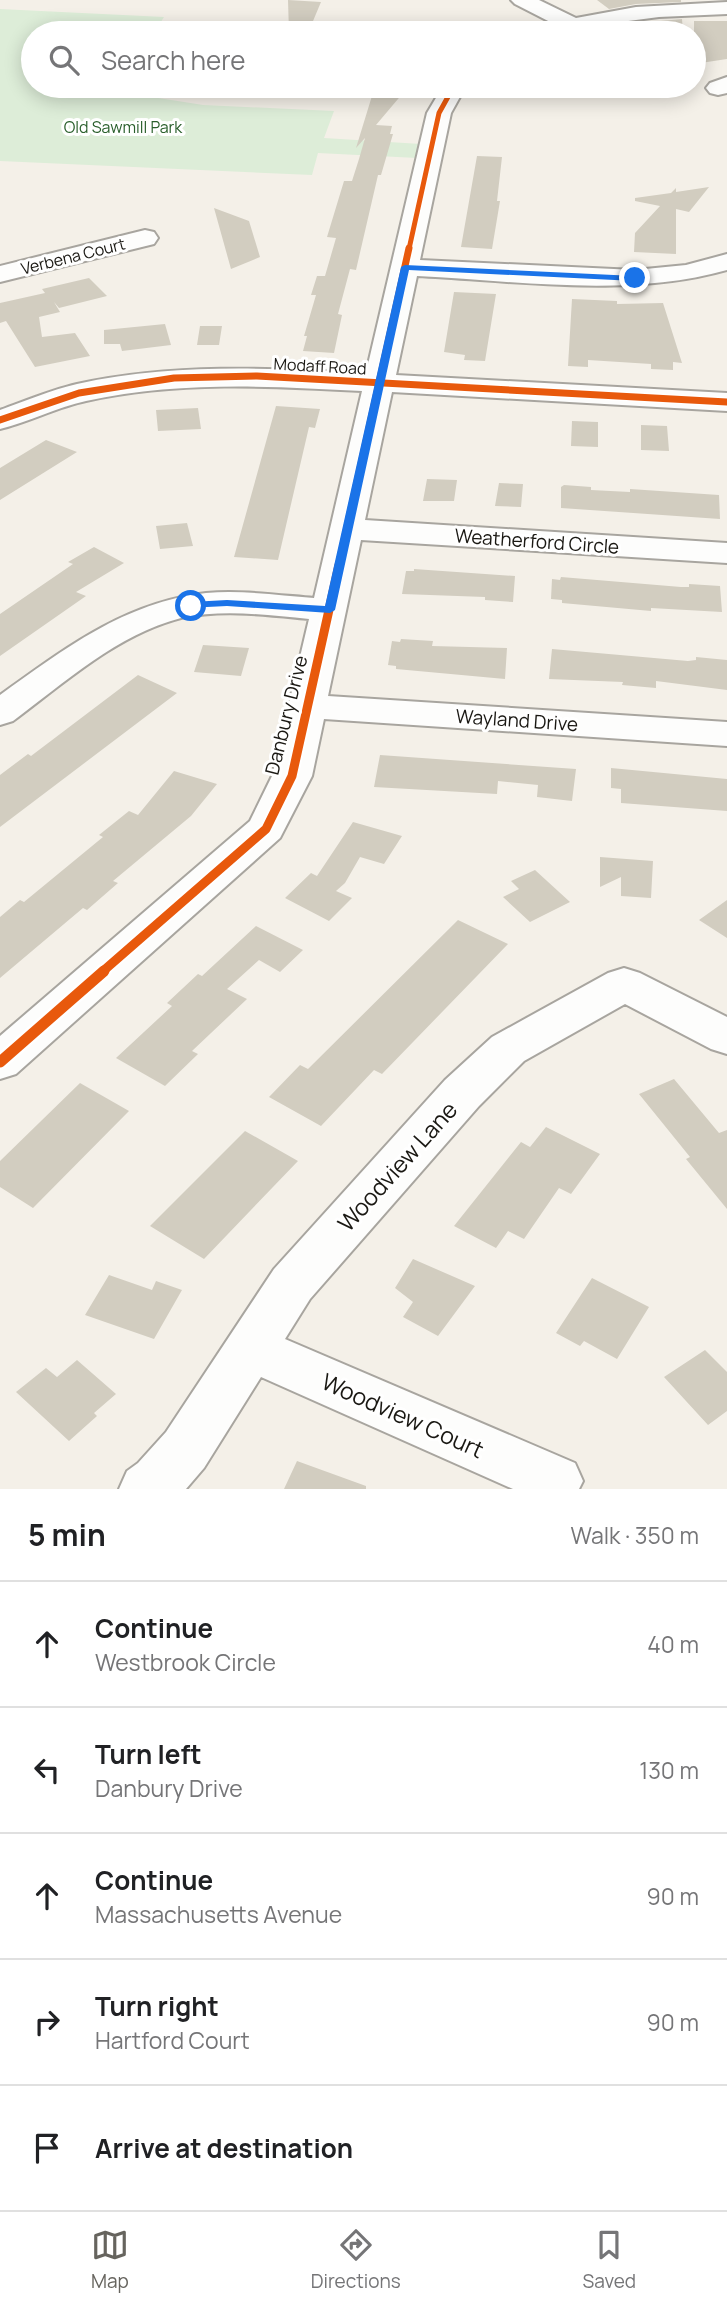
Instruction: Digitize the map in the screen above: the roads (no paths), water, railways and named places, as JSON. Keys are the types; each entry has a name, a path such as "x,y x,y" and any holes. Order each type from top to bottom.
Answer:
{"street":[{"path":"522,0 566,21"},
{"path":"590,21 631,14 727,8"},
{"name":"Danbury Drive","path":"0,1062 266,829 292,776 439,113 447,98"},
{"name":"Verbena Court","path":"0,274 145,238"},
{"path":"405,267 635,278 687,273 727,262"},
{"name":"Modaff Road","path":"0,420 79,393 174,378 257,376 727,401"},
{"name":"Weatherford Circle","path":"348,529 727,553"},
{"path":"0,713 127,624 158,612 227,603 330,610"},
{"name":"Wayland Drive","path":"308,706 727,734"},
{"name":"Woodview Lane","path":"147,1489 159,1481 185,1450 292,1284 462,1093 508,1049 624,984 727,1037"},
{"name":"Woodview Court","path":"251,1348 555,1481"}],"park label":[{"name":"Old Sawmill Park","path":"123,127"}]}
